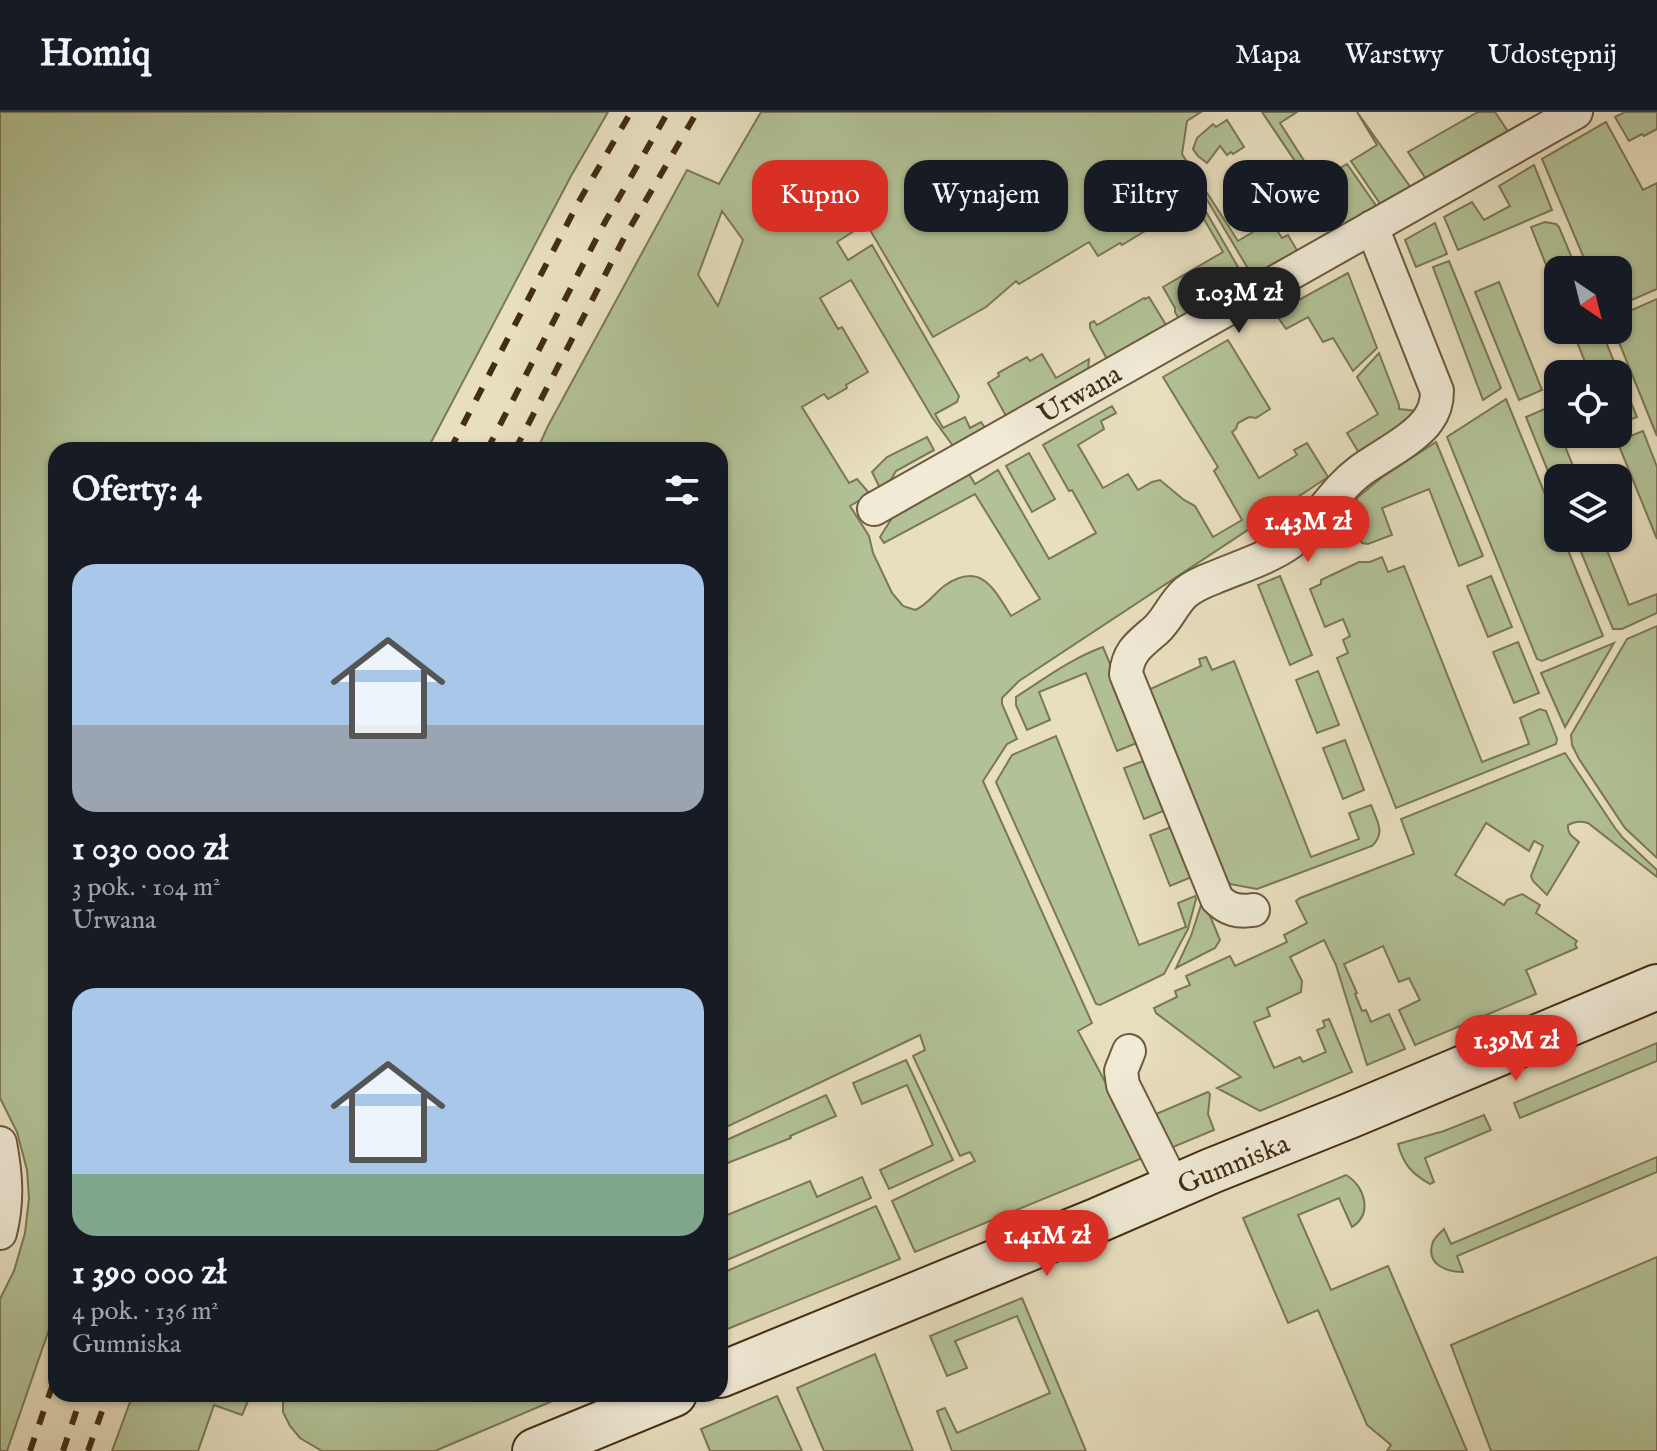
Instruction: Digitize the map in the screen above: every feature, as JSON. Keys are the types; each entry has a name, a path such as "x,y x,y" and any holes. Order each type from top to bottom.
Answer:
{"street":[{"name":"Urwana","path":"874,509 1576,112"},
{"path":"1253,910 1231,910 1217,899 1126,674 1127,662 1187,591 1279,550 1292,541 1357,473 1429,419 1437,391 1372,227"},
{"name":"Gumniska","path":"728,1372 1657,987"},
{"path":"1129,1051 1121,1071 1123,1085 1174,1187"},
{"path":"0,1143 6,1180 0,1233"},
{"path":"535,1451 654,1402"}],"green space":[{"path":"0,112 608,112 431,442 48,442 48,1332 7,1451 0,1451 0,1299 14,1271 25,1233 29,1198 27,1170 17,1132 0,1098"},
{"path":"761,112 1201,112 1187,121 1182,154 1186,160 1084,160 1084,232 1143,232 1098,256 1089,242 1019,284 1016,281 986,307 933,337 871,232 888,232 888,160 752,160 752,232 853,232 837,242 848,260 872,245 959,396 957,402 935,414 943,428 965,417 970,428 981,422 985,428 953,446 932,417 851,280 820,298 838,329 842,327 868,372 828,399 824,394 802,407 849,483 857,479 870,494 850,506 869,536 873,553 892,593 903,606 915,610 944,586 967,576 976,577 991,587 1011,616 1040,599 975,494 884,543 880,537 892,518 969,474 975,484 998,470 1049,559 1096,533 1043,445 1112,406 1116,413 1101,421 1104,429 1078,445 1103,488 1128,474 1138,490 1160,480 1195,506 1213,537 1242,520 1214,471 1218,467 1163,377 1228,340 1270,409 1256,418 1249,417 1238,423 1232,432 1259,478 1297,455 1294,450 1307,443 1328,477 1019,681 1002,698 1017,739 1007,744 983,781 1092,1023 1078,1031 1145,1157 915,1252 892,1201 975,1161 970,1152 960,1156 913,1056 925,1050 920,1035 728,1126 728,442 541,442 687,170 719,184","holes":["722,211 743,240 718,306 698,275"]},
{"path":"1262,112 1297,112 1280,123 1304,160 1294,160"},
{"path":"1357,112 1411,188 1381,205 1351,161 1377,145"},
{"path":"1478,112 1495,112 1509,133 1426,179 1408,152"},
{"path":"1625,112 1657,112 1657,129 1629,141 1615,117"},
{"path":"1227,120 1244,147 1227,155 1220,146 1207,163 1193,149 1197,138 1213,124 1216,127"},
{"path":"1606,122 1643,190 1657,183 1657,289 1632,300 1632,256 1583,256 1542,159"},
{"path":"1348,165 1377,207 1348,223"},
{"path":"1534,165 1552,210 1458,250 1444,217 1472,202 1484,220 1510,206 1499,186"},
{"path":"1207,193 1223,218 1223,227 1207,200"},
{"path":"1207,213 1246,281 1179,319 1163,287 1223,252 1207,224"},
{"path":"1545,222 1556,224 1571,256 1544,256 1544,260 1531,227"},
{"path":"1435,223 1447,254 1416,267 1405,240"},
{"path":"1226,232 1232,232 1238,241 1253,232 1278,232 1282,238 1288,235 1298,252 1253,277"},
{"path":"1449,261 1501,388 1483,400 1433,267"},
{"path":"1348,273 1377,348 1353,371 1333,338 1323,342 1308,317 1286,329 1275,313"},
{"path":"1499,282 1542,390 1519,400 1475,292"},
{"path":"1149,297 1166,325 1107,359 1090,323 1094,321 1097,325"},
{"path":"1657,299 1657,436 1632,374 1632,360 1626,360 1620,344 1632,344 1632,310"},
{"path":"1578,344 1607,344 1613,360 1584,360"},
{"path":"1379,353 1399,409 1418,411 1362,458 1347,433 1378,414 1357,377"},
{"path":"1042,354 1056,378 1089,359 1088,370 1006,416 988,383 999,376 998,373 1027,357 1030,361"},
{"path":"1506,399 1544,492 1544,552 1569,552 1603,636 1542,661 1537,659 1447,437"},
{"path":"1544,409 1544,448 1566,448 1572,464 1545,464 1526,417"},
{"path":"1643,431 1657,467 1657,539 1632,478 1632,464 1626,464 1620,448 1632,448 1632,435"},
{"path":"927,437 934,450 896,471 889,483 880,488 872,472 887,457"},
{"path":"1436,442 1483,556 1459,566 1429,489 1382,508 1392,535 1368,544 1362,543 1353,528 1357,498 1381,478"},
{"path":"1029,453 1055,499 1032,512 1006,466"},
{"path":"1581,552 1608,552 1629,605 1657,594 1657,613 1622,629 1613,629"},
{"path":"1382,557 1388,572 1404,566 1482,762 1529,744 1520,718 1540,709 1546,711 1557,739 1556,744 1396,808 1337,658 1348,653 1343,640 1350,636 1343,619 1325,627 1310,589 1321,584 1321,580 1359,562"},
{"path":"1280,576 1312,655 1290,665 1258,585"},
{"path":"1491,576 1512,627 1488,637 1467,586"},
{"path":"1657,626 1657,858 1625,828 1579,759 1571,735 1627,639"},
{"path":"1518,642 1539,693 1514,703 1493,652"},
{"path":"1614,643 1565,727 1541,673"},
{"path":"1103,647 1142,741 1117,751 1086,673 1039,692 1050,720 1027,730 1016,705 1016,697 1069,663"},
{"path":"1206,657 1212,670 1234,661 1311,857 1359,839 1349,813 1371,805 1379,832 1372,846 1257,889 1230,884 1221,878 1146,691 1201,666 1199,659"},
{"path":"1318,671 1339,725 1317,733 1296,680"},
{"path":"1056,736 1139,945 1186,927 1178,903 1195,896 1196,899 1188,929 1164,974 1100,1005 1096,1004 996,782 1012,755"},
{"path":"1345,740 1364,790 1343,799 1323,748"},
{"path":"1565,753 1615,828 1657,870 1657,877 1588,823 1576,822 1568,828 1579,842 1547,895 1531,876 1543,846 1534,841 1529,851 1486,823 1455,875 1504,905 1507,900 1522,894 1540,905 1536,913 1577,941 1577,948 1526,970 1536,994 1415,1045 1399,1010 1420,1000 1409,978 1399,982 1383,946 1344,964 1362,1011 1366,1010 1371,1022 1389,1014 1405,1049 1367,1065 1336,965 1324,940 1290,957 1302,981 1301,992 1267,1008 1270,1016 1254,1022 1274,1068 1300,1057 1303,1062 1326,1052 1317,1030 1325,1027 1323,1021 1329,1019 1352,1072 1260,1111 1217,1088 1241,1077 1156,1013 1154,1008 1177,997 1175,991 1190,985 1186,976 1230,956 1235,966 1287,942 1284,935 1307,923 1296,901 1300,898 1414,854 1401,819"},
{"path":"1149,759 1168,809 1144,819 1124,768"},
{"path":"1174,826 1194,876 1170,886 1150,835"},
{"path":"1203,899 1220,940 1215,948 1176,968 1191,936"},
{"path":"1657,1043 1657,1061 1520,1118 1514,1103"},
{"path":"906,1060 953,1160 889,1189 880,1170 933,1145 907,1085 862,1104 853,1083"},
{"path":"1208,1092 1208,1114 1214,1130 1166,1150 1149,1117"},
{"path":"826,1095 836,1116 728,1163 728,1139"},
{"path":"1484,1115 1491,1130 1425,1158 1434,1182 1430,1184 1424,1180 1406,1163 1398,1144"},
{"path":"1657,1157 1657,1172 1457,1256 1463,1272 1445,1269 1432,1258 1433,1243 1444,1229 1451,1244"},
{"path":"1346,1175 1358,1186 1364,1200 1363,1215 1352,1227 1339,1198 1298,1215 1331,1290 1388,1266 1467,1451 1387,1451 1391,1445 1367,1425 1318,1310 1288,1323 1243,1218"},
{"path":"862,1177 871,1198 728,1260 728,1215 810,1181 817,1197"},
{"path":"876,1206 900,1259 728,1329 728,1271"},
{"path":"1657,1257 1657,1451 1491,1451 1451,1345"},
{"path":"1022,1298 1086,1451 952,1451 937,1411 945,1408 957,1433 1050,1393 1017,1316 955,1341 967,1368 947,1376 930,1336"},
{"path":"875,1354 913,1451 824,1451 797,1388"},
{"path":"777,1396 802,1451 710,1451 701,1429"},
{"path":"130,1402 248,1402 242,1415 214,1405 198,1451 112,1451"},
{"path":"283,1402 550,1402 435,1451 322,1451 300,1438 283,1412"}],"railway":[{"path":"454,442 578,203 631,112"},
{"path":"491,442 605,222 668,112"},
{"path":"519,442 624,238 697,112"},
{"path":"30,1451 48,1398"},
{"path":"63,1451 79,1402"},
{"path":"88,1451 105,1402"}]}
